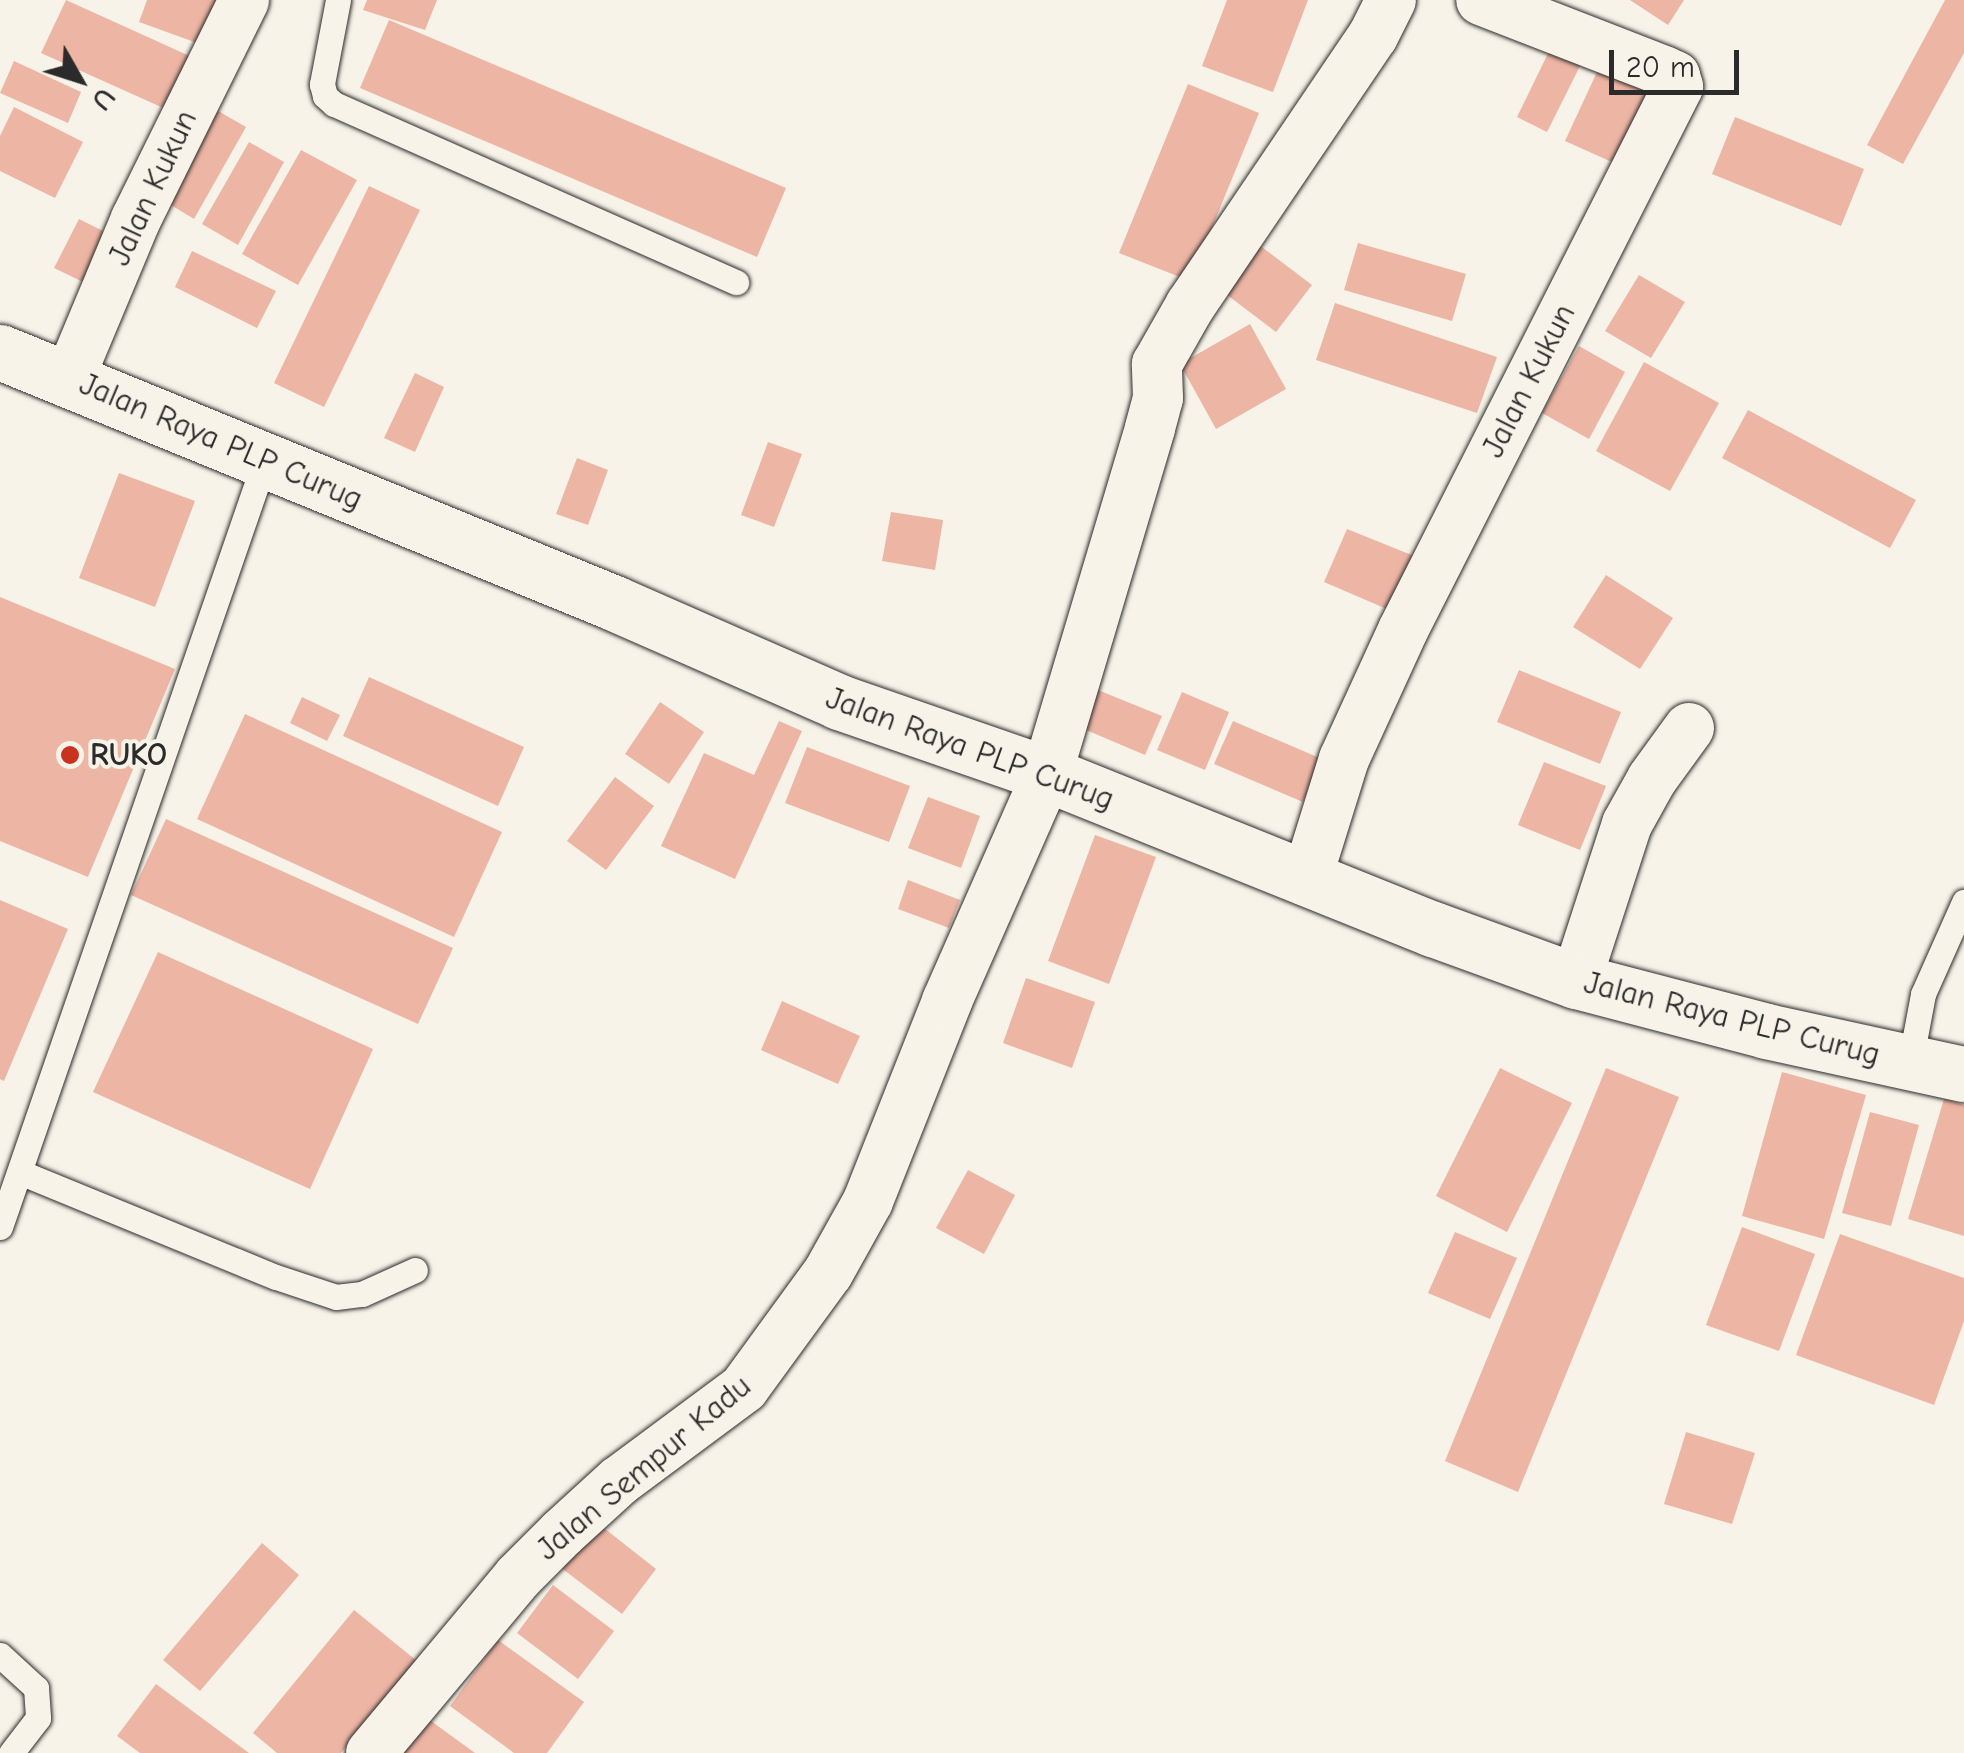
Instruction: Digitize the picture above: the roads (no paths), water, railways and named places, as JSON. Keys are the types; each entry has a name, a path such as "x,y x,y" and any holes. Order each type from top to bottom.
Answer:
{"main road":[{"name":"Jalan Raya PLP Curug","path":"0,352 614,603 839,702 1047,774 1306,881 1576,981 1964,1074"}],"street":[{"name":"Jalan Kukun","path":"69,379 136,219 244,0"},
{"name":"Jalan Sempur Kadu","path":"371,1753 518,1577 620,1481 744,1388 791,1329 868,1202 947,1001 1047,774 1148,438 1158,398 1157,364 1190,306 1364,51 1392,0"},
{"name":"Jalan Kukun","path":"1306,881 1344,759 1403,630 1678,87 1675,76 1664,71 1480,0"},
{"path":"1576,981 1627,824 1652,779 1689,728"}],"lane":[{"path":"338,0 322,84 325,96 334,104 736,282"},
{"path":"0,1227 22,1173 265,460"},
{"path":"1910,1063 1923,994 1964,902"},
{"path":"22,1173 276,1277 336,1296 362,1294 415,1270"},
{"path":"0,1655 36,1688 38,1718 12,1753"}],"place":[{"name":"RUKO","path":"70,755"}]}
